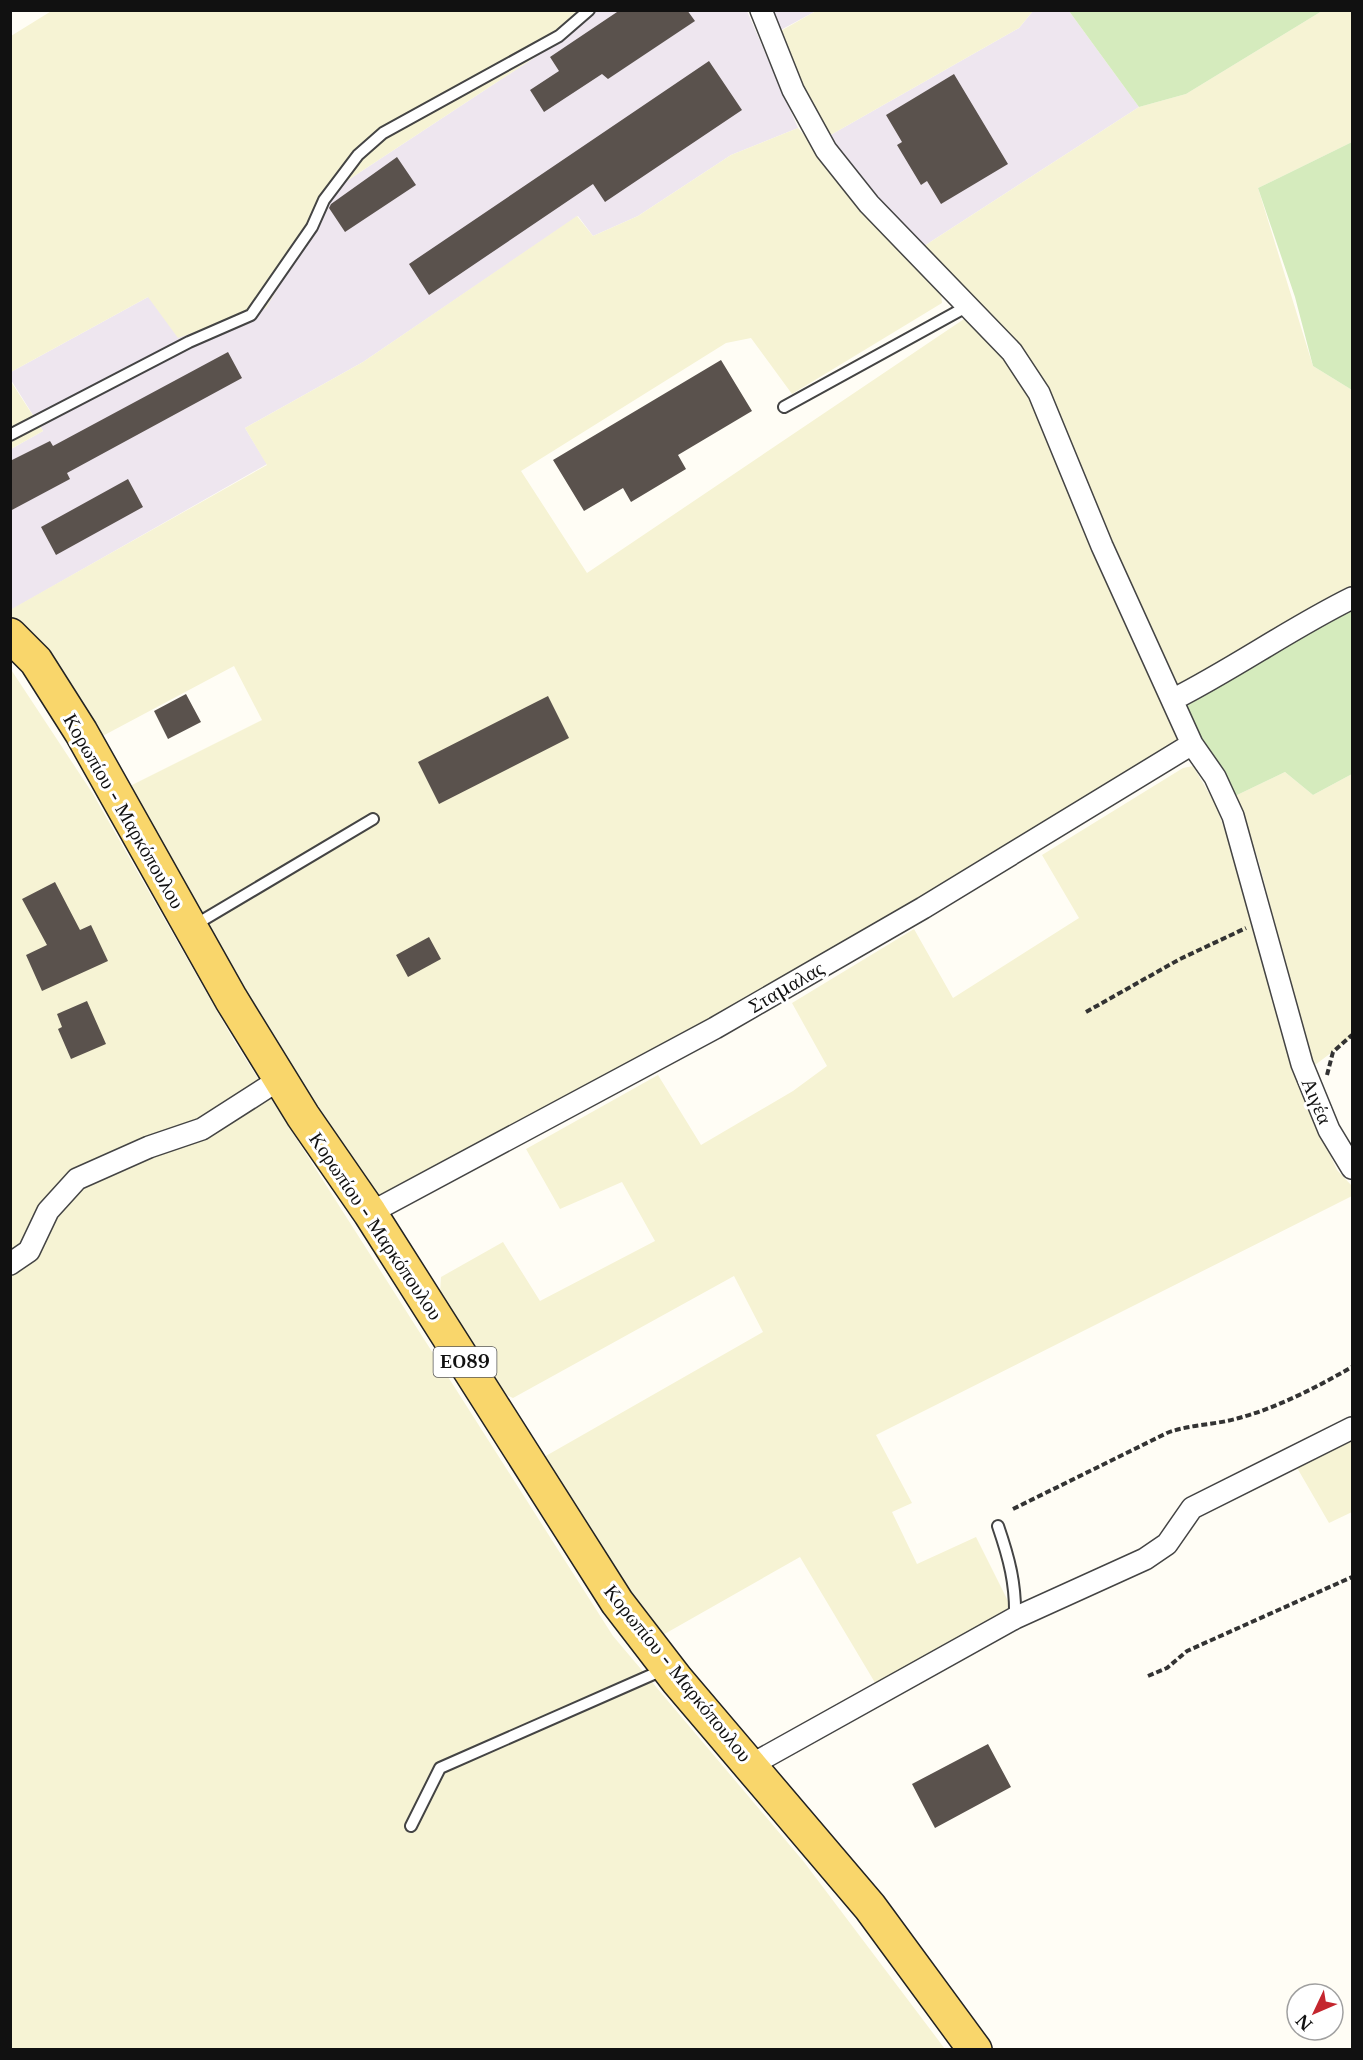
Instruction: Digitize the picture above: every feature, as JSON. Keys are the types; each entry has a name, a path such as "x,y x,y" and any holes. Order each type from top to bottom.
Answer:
{"main road":[{"name":"Κορωπίου - Μαρκόπουλου","path":"10,635 36,661 81,732 190,927 280,1079 370,1213 617,1602 668,1667 870,1907 975,2049"}],"street":[{"name":"Αιγέα","path":"761,10 793,90 826,150 869,204 966,307 1012,352 1039,393 1102,546 1174,699 1192,744 1215,777 1233,816 1302,1064 1329,1130 1353,1168"},
{"path":"1174,699 1215,678 1314,616 1353,598"},
{"name":"Σταμαλας","path":"370,1213 724,1022 923,908 1192,744"},
{"path":"10,1264 29,1251 48,1210 77,1179 149,1147 202,1129 280,1079"},
{"path":"751,1765 1015,1618 1145,1559 1167,1544 1192,1508 1353,1428"}],"lane":[{"path":"10,435 189,342 251,315 312,227 324,200 358,155 383,133 559,36 589,10"},
{"path":"784,407 966,307"},
{"path":"190,927 373,819"},
{"path":"998,1526 1012,1565 1016,1591 1015,1618"},
{"path":"411,1826 440,1768 668,1667"}],"path":[{"path":"1086,1012 1242,928 1265,925"},
{"path":"1314,1094 1324,1083 1333,1052 1353,1035"},
{"path":"1012,1509 1167,1433 1240,1418 1289,1400 1353,1367"},
{"path":"1148,1676 1167,1668 1187,1651 1353,1577"}],"shaded area":[{"path":"53,10 594,11 552,46 339,186 266,308 178,338 148,297 11,372 11,36"},
{"path":"594,11 747,11 798,128 731,155 638,216 593,236 578,216 363,362 245,428 267,464 11,610 11,449 43,431 11,380 11,372 148,297 339,186 552,46"},
{"path":"768,11 816,11 777,32"},
{"path":"816,11 1033,11 1019,28 827,137 802,91 777,33"},
{"path":"1033,11 1069,11 1139,107 921,248 882,210 827,137 1019,28"},
{"path":"1322,11 1352,11 1352,142 1258,188 1313,366 1352,390 1352,595 1178,691 1046,389 921,248 1139,107 1186,94"},
{"path":"798,128 941,293 942,303 792,394 751,338 726,343 521,471 587,573 967,317 1006,357 1032,395 1186,743 917,907 378,1203 223,966 124,789 262,720 234,666 97,739 43,656 11,619 10,610 267,465 245,428 363,362 577,216 593,236 638,216 731,155"},
{"path":"10,380 43,431 11,449 10,449"},
{"path":"10,668 93,794 233,1039 613,1636 804,1862 945,2049 11,2049"},
{"path":"1193,766 1216,805 1252,910 1302,1094 1337,1170 1352,1186 1352,1196 876,1435 912,1503 892,1512 917,1564 976,1537 1009,1603 1010,1615 877,1686 800,1557 661,1636 610,1577 544,1457 763,1332 734,1276 513,1398 504,1394 440,1293 441,1277 503,1242 540,1301 655,1241 622,1182 560,1209 526,1149 658,1075 701,1145 793,1091 827,1066 792,1003 914,929 953,998 1079,918 1042,855 1183,768"},
{"path":"1285,772 1313,795 1352,774 1352,1037 1315,1065 1309,1053 1258,859 1235,796"},
{"path":"1352,1438 1352,1512 1329,1523 1296,1466"}],"green space":[{"path":"1069,11 1322,11 1186,94 1139,107"},
{"path":"1352,142 1352,390 1313,366 1295,297 1258,188"},
{"path":"1352,608 1352,774 1313,795 1285,772 1235,796 1201,746 1185,707"}],"building":[{"path":"620,10 687,10 695,21 608,79 602,74 544,112 530,90 559,71 550,57"},
{"path":"709,61 742,110 605,202 593,184 429,295 409,264"},
{"path":"954,74 1008,164 941,204 927,181 921,185 897,145 902,142 886,115"},
{"path":"397,157 416,185 345,232 329,208 331,204"},
{"path":"228,352 242,378 67,473 70,479 10,511 10,461 50,441 53,446"},
{"path":"721,360 752,411 678,455 686,469 631,502 623,488 584,511 553,460"},
{"path":"128,479 143,507 56,555 41,527"},
{"path":"186,694 201,722 168,739 154,711"},
{"path":"548,696 569,738 439,804 418,762"},
{"path":"55,882 80,930 91,925 108,961 42,991 26,955 47,945 22,899"},
{"path":"429,937 441,959 408,977 396,955"},
{"path":"87,1001 106,1044 71,1059 58,1029 62,1027 57,1014"},
{"path":"988,1744 1011,1787 935,1828 912,1784"}]}
